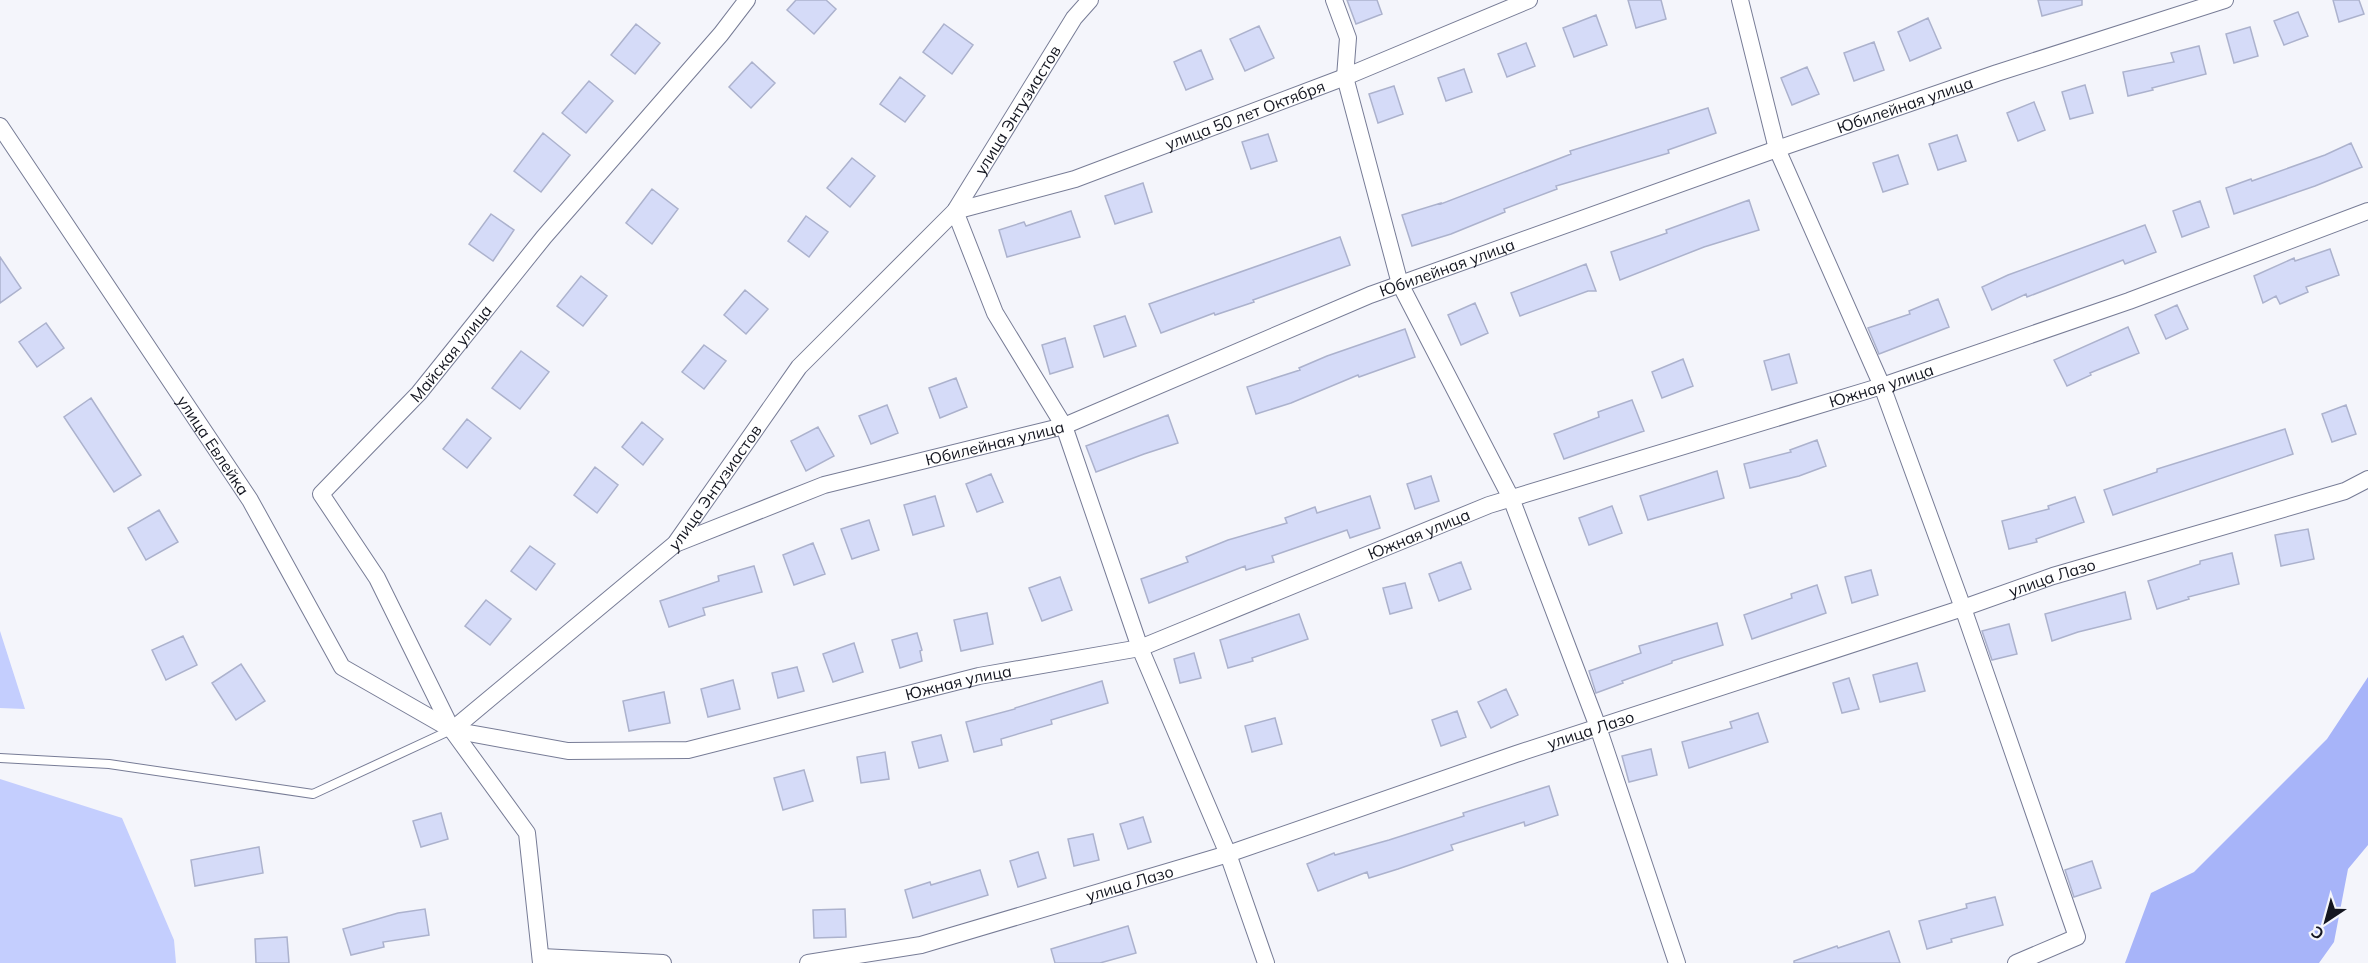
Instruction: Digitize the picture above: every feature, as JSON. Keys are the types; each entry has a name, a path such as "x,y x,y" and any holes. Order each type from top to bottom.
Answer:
{"street":[{"name":"Майская улица","path":"452,730 377,578 321,494 419,393 544,237 721,34 747,0"},
{"name":"улица Энтузиастов","path":"452,730 675,544 799,367 955,211 1074,18 1090,0"},
{"path":"1334,0 1348,38 1345,77 1400,284 1511,498 1598,727 1677,963"},
{"name":"улица 50 лет Октября","path":"955,211 1075,178 1345,77 1529,0"},
{"path":"1740,0 1777,149 1882,386 1963,608 2077,937 2016,963"},
{"name":"Юбилейная улица","path":"675,544 824,484 1064,426 1400,284 1997,73 2225,0"},
{"name":"улица Евлейка","path":"0,126 250,500 342,667 452,730"},
{"path":"955,211 995,313 1064,426 1140,648 1228,854 1266,963"},
{"name":"Южная улица","path":"452,730 568,751 688,750 979,676 1140,648 1489,505 1882,386 2129,301 2368,211"},
{"name":"улица Лазо","path":"808,963 921,945 1228,854 1598,727 1963,608 2053,576 2345,491 2368,479"},
{"path":"452,730 527,833 541,960 663,963"}],"lane":[{"path":"0,758 110,764 313,794 452,730"}],"shaded area":[{"path":"0,631 25,709 0,708"},
{"path":"2368,677 2368,845 2348,869 2334,942 2319,963 2125,963 2151,893 2194,872 2327,739"},
{"path":"0,779 122,818 174,940 176,963 0,963"}],"building":[{"path":"796,0 826,0 836,9 814,34 787,10"},
{"path":"1347,0 1377,0 1382,14 1356,24"},
{"path":"1628,0 1661,0 1666,19 1636,28"},
{"path":"2038,0 2082,0 2082,5 2042,16"},
{"path":"2333,0 2359,0 2364,14 2339,22"},
{"path":"2298,12 2308,36 2284,45 2274,21"},
{"path":"1596,15 1607,45 1574,57 1563,28"},
{"path":"1928,18 1941,48 1910,61 1898,32"},
{"path":"636,24 660,43 635,74 611,55"},
{"path":"944,24 973,45 952,74 923,52"},
{"path":"1259,26 1274,58 1245,71 1230,39"},
{"path":"2250,27 2258,56 2234,63 2226,34"},
{"path":"1874,42 1884,70 1854,81 1844,53"},
{"path":"1526,43 1535,66 1507,77 1498,54"},
{"path":"2199,46 2206,74 2128,96 2123,72 2174,62 2171,53"},
{"path":"1201,50 1213,79 1186,90 1174,62"},
{"path":"752,62 775,83 751,108 729,87"},
{"path":"1807,67 1819,94 1792,105 1781,78"},
{"path":"1464,69 1472,92 1446,101 1438,78"},
{"path":"900,77 925,96 905,122 880,104"},
{"path":"589,81 613,101 586,133 562,113"},
{"path":"2085,85 2093,113 2070,119 2062,92"},
{"path":"1394,86 1403,114 1378,123 1369,94"},
{"path":"2034,102 2045,130 2018,141 2007,113"},
{"path":"1708,108 1716,133 1668,150 1669,153 1556,186 1557,189 1504,209 1505,212 1451,234 1412,246 1402,215 1441,204 1571,154 1570,151"},
{"path":"543,133 570,155 541,192 514,171"},
{"path":"1268,134 1277,161 1251,169 1242,142"},
{"path":"1957,135 1966,161 1938,170 1929,144"},
{"path":"2351,143 2362,167 2234,214 2226,188 2325,155"},
{"path":"1898,155 1908,184 1883,192 1873,163"},
{"path":"852,158 875,176 850,207 827,188"},
{"path":"1143,183 1152,212 1115,224 1105,196"},
{"path":"652,189 678,209 652,244 626,223"},
{"path":"1749,200 1759,230 1704,247 1620,280 1611,252 1667,233 1666,230"},
{"path":"2200,201 2209,227 2182,237 2173,211"},
{"path":"1071,211 1080,237 1007,257 999,230 1024,222 1026,226"},
{"path":"491,214 514,230 493,261 469,244"},
{"path":"806,216 828,232 809,257 788,241"},
{"path":"2145,225 2156,252 2125,264 2123,260 2027,297 2026,294 1992,310 1982,287 2008,275"},
{"path":"1340,237 1350,265 1253,300 1254,302 1215,315 1214,313 1161,333 1149,304"},
{"path":"2330,249 2339,275 2306,287 2308,292 2280,304 2276,296 2263,303 2254,276 2294,258 2295,261"},
{"path":"0,257 21,288 0,303"},
{"path":"1586,264 1596,291 1588,291 1520,316 1511,293"},
{"path":"581,276 607,296 583,326 557,306"},
{"path":"745,290 768,309 746,334 724,315"},
{"path":"1938,299 1949,327 1879,354 1868,328 1910,314 1909,311"},
{"path":"1475,303 1488,333 1461,345 1448,315"},
{"path":"2177,305 2188,329 2166,339 2155,315"},
{"path":"1125,316 1136,346 1104,357 1094,326"},
{"path":"46,323 64,348 37,367 19,342"},
{"path":"2128,327 2139,353 2090,373 2091,375 2067,386 2054,360"},
{"path":"1405,329 1415,357 1359,377 1358,375 1291,403 1256,414 1247,387 1300,370 1299,368 1327,356"},
{"path":"1065,338 1073,367 1050,374 1042,345"},
{"path":"704,345 726,361 704,389 682,372"},
{"path":"521,351 549,372 520,409 492,388"},
{"path":"1789,354 1797,383 1772,390 1764,361"},
{"path":"1683,359 1693,386 1662,398 1652,372"},
{"path":"956,378 967,407 940,418 929,388"},
{"path":"91,398 141,475 114,492 64,417"},
{"path":"1632,400 1644,431 1564,459 1554,434 1599,417 1598,412"},
{"path":"887,405 898,433 871,444 859,416"},
{"path":"2346,405 2356,434 2332,442 2322,414"},
{"path":"1168,415 1178,443 1096,472 1086,446"},
{"path":"467,419 491,438 467,468 443,449"},
{"path":"642,422 663,439 643,465 622,447"},
{"path":"818,427 834,456 806,471 791,441"},
{"path":"2285,429 2293,454 2113,515 2104,490 2157,472 2157,469"},
{"path":"1817,440 1826,466 1799,476 1750,488 1744,464 1791,452 1790,450"},
{"path":"595,467 618,485 597,513 574,495"},
{"path":"1717,471 1724,498 1648,520 1640,496"},
{"path":"991,474 1003,502 977,512 966,484"},
{"path":"1431,476 1439,501 1415,509 1407,484"},
{"path":"935,496 944,526 913,535 904,505"},
{"path":"1370,496 1380,528 1350,538 1347,530 1272,556 1274,562 1246,570 1245,566 1149,603 1141,579 1188,562 1186,557 1228,540 1287,523 1285,518 1315,507 1317,513"},
{"path":"2075,497 2084,522 2036,539 2037,542 2009,549 2002,521 2049,509 2048,506"},
{"path":"1612,506 1622,533 1589,545 1579,518"},
{"path":"159,510 178,542 146,560 128,528"},
{"path":"869,520 879,550 852,559 841,529"},
{"path":"2308,529 2314,559 2281,566 2275,535"},
{"path":"813,543 825,574 794,585 783,555"},
{"path":"530,546 555,564 536,590 511,571"},
{"path":"2232,553 2239,584 2188,597 2189,599 2157,609 2148,581 2200,564 2200,561"},
{"path":"1461,562 1471,589 1439,601 1429,574"},
{"path":"754,566 762,592 703,608 705,615 669,627 660,601 719,581 718,576"},
{"path":"1871,570 1878,595 1852,603 1845,577"},
{"path":"1060,577 1072,610 1042,621 1029,588"},
{"path":"1405,583 1412,608 1390,614 1383,588"},
{"path":"1817,585 1826,613 1752,639 1744,615 1792,598 1791,594"},
{"path":"2125,592 2131,619 2052,641 2045,614"},
{"path":"486,600 511,619 490,645 465,626"},
{"path":"987,613 993,644 961,651 954,620"},
{"path":"1299,614 1308,639 1252,658 1253,661 1228,668 1220,640"},
{"path":"1717,623 1723,645 1672,661 1672,663 1596,693 1589,671 1641,653 1639,646"},
{"path":"2009,624 2017,654 1992,660 1982,631"},
{"path":"917,633 922,650 920,651 922,661 900,668 892,640"},
{"path":"183,636 197,665 166,680 152,650"},
{"path":"854,643 863,672 833,682 823,654"},
{"path":"1194,653 1201,678 1180,683 1174,659"},
{"path":"1917,663 1925,691 1880,702 1873,675"},
{"path":"241,664 265,701 236,720 212,683"},
{"path":"797,667 804,691 778,698 772,673"},
{"path":"1849,678 1859,709 1842,713 1833,683"},
{"path":"733,680 740,709 708,717 701,689"},
{"path":"1102,681 1108,703 1051,720 1052,724 1001,739 1002,745 974,752 966,722"},
{"path":"1506,689 1518,715 1491,728 1478,702"},
{"path":"664,692 670,723 629,731 623,701"},
{"path":"1457,711 1466,737 1441,746 1432,720"},
{"path":"1758,713 1768,742 1689,768 1682,742 1732,728 1730,722"},
{"path":"1275,718 1282,744 1252,752 1245,726"},
{"path":"941,735 948,761 919,768 912,742"},
{"path":"1651,749 1657,775 1629,782 1622,756"},
{"path":"885,752 889,779 861,783 857,757"},
{"path":"804,770 813,801 783,810 774,778"},
{"path":"1549,786 1558,815 1525,826 1524,822 1451,845 1453,850 1398,869 1369,878 1367,872 1318,891 1307,864 1334,853 1335,855 1389,840 1464,816 1463,813"},
{"path":"441,813 448,839 421,847 413,821"},
{"path":"1143,817 1151,842 1128,849 1120,824"},
{"path":"1093,834 1099,860 1074,866 1068,839"},
{"path":"259,847 263,873 195,886 191,860"},
{"path":"1038,852 1046,878 1018,887 1010,861"},
{"path":"2092,861 2101,888 2074,897 2065,870"},
{"path":"980,870 988,895 913,918 905,890 930,882 931,885"},
{"path":"1995,897 2003,925 1951,939 1952,942 1927,949 1919,921 1967,908 1966,904"},
{"path":"425,909 429,935 383,942 384,947 351,955 343,929 398,913"},
{"path":"845,909 846,937 814,938 813,910"},
{"path":"1128,926 1136,953 1100,963 1055,963 1051,949"},
{"path":"1889,931 1900,963 1794,963 1794,961 1837,946 1838,948"},
{"path":"287,937 289,963 256,963 255,939"}]}
